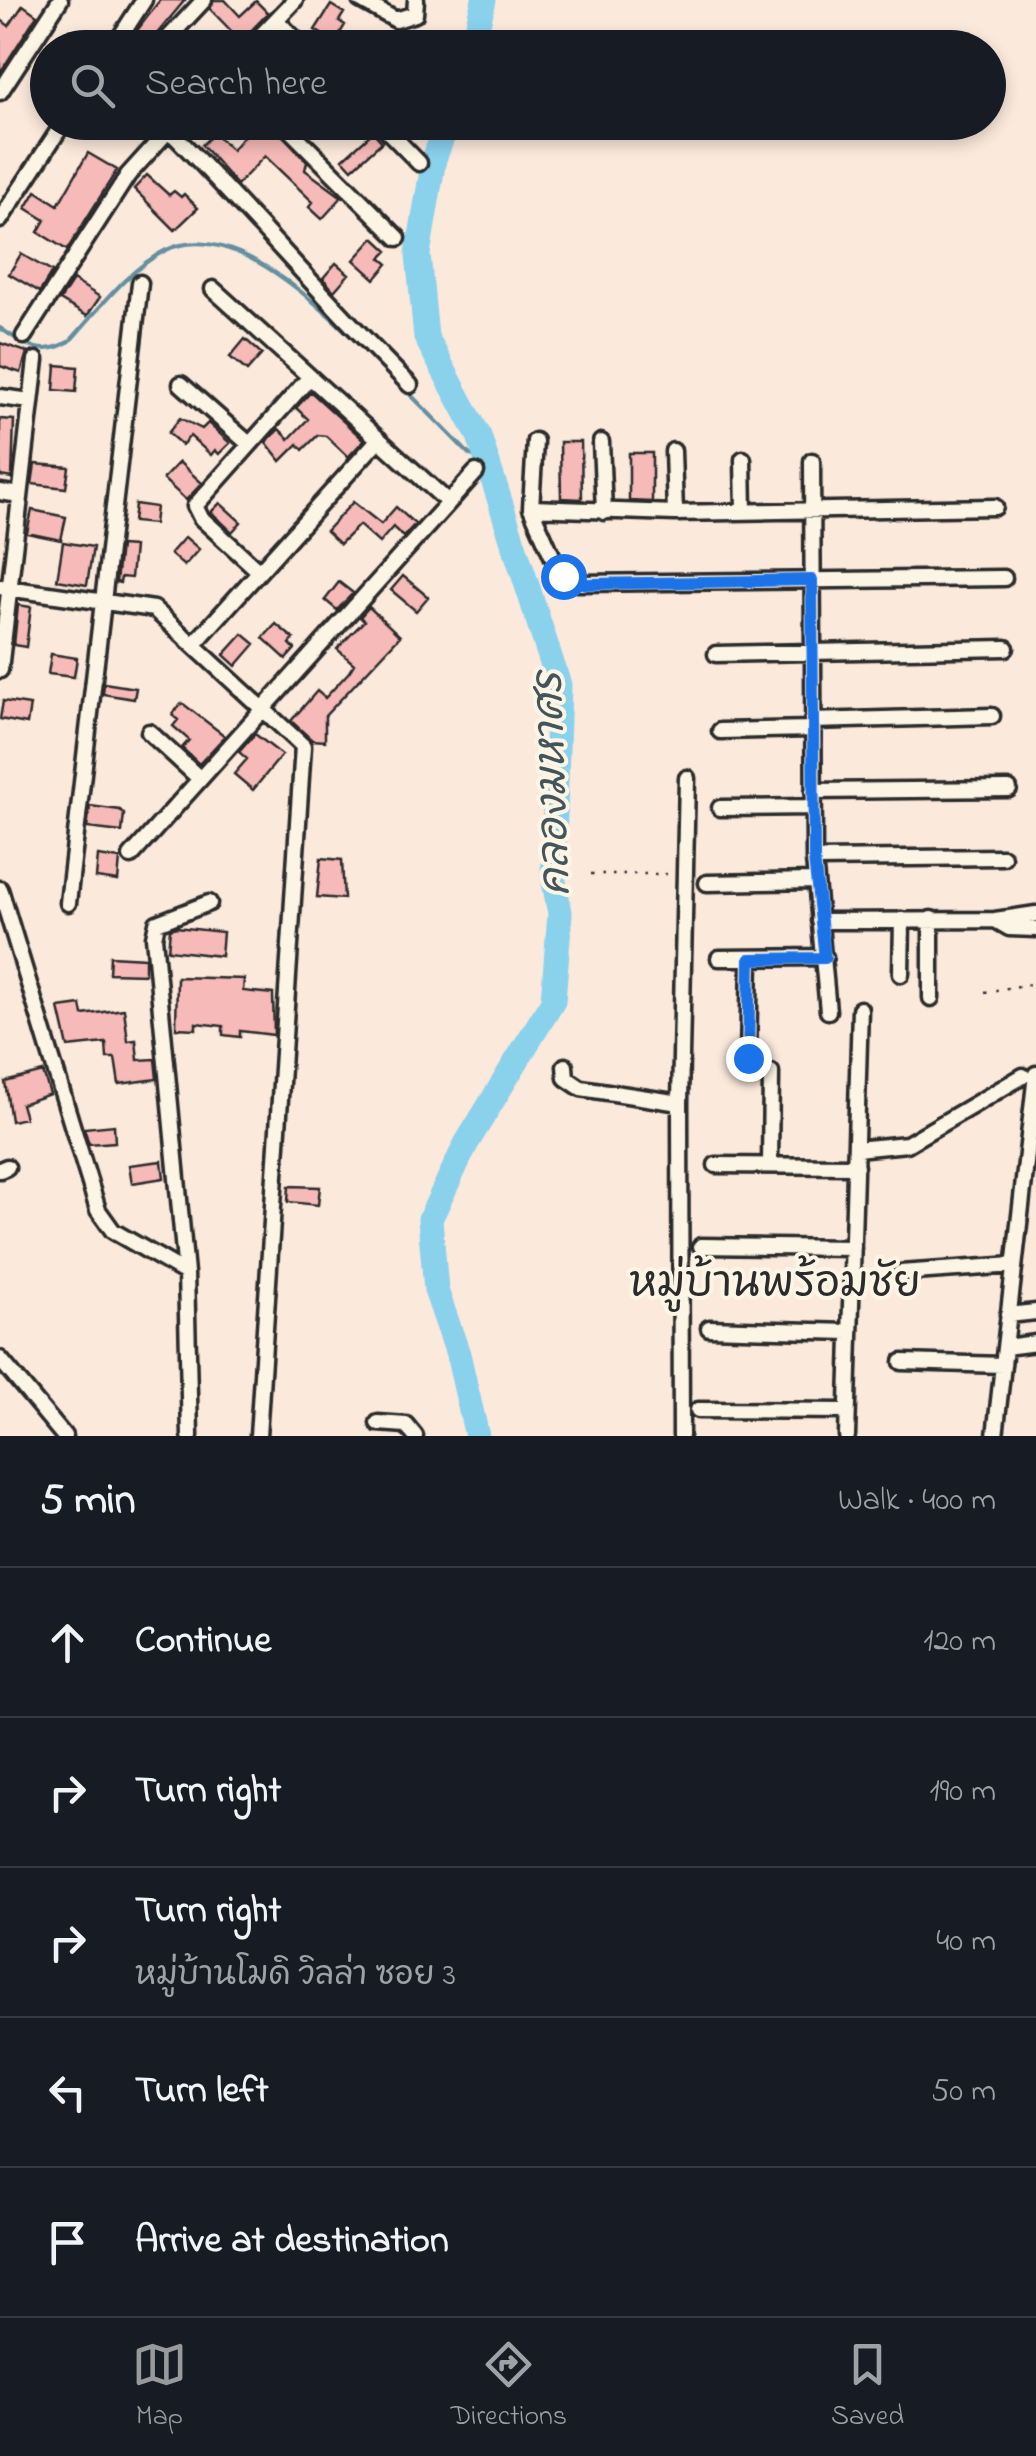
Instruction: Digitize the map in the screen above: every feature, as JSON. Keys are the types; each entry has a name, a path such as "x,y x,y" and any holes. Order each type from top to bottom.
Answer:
{"street":[{"path":"40,30 60,0"},
{"path":"125,30 144,0"},
{"path":"176,30 204,0"},
{"path":"266,30 295,0"},
{"path":"362,1 396,20 415,14 416,0"},
{"path":"276,20 286,30"},
{"path":"0,92 30,46"},
{"path":"0,220 52,140"},
{"path":"24,336 128,175 160,140"},
{"path":"186,140 265,226 332,308 410,385"},
{"path":"300,140 398,238"},
{"path":"397,140 419,162"},
{"path":"68,903 140,284"},
{"path":"214,289 448,502"},
{"path":"0,670 5,588 36,360"},
{"path":"259,571 201,518 195,506 310,376"},
{"path":"181,384 248,443"},
{"path":"0,397 31,401"},
{"path":"196,642 379,438"},
{"path":"534,441 531,508 558,569 578,583 1004,578"},
{"path":"601,442 604,512"},
{"path":"673,451 674,512"},
{"path":"743,459 744,512"},
{"path":"812,461 814,882 828,1012"},
{"path":"131,856 476,472"},
{"path":"0,492 20,495"},
{"path":"531,508 744,512 995,507"},
{"path":"5,588 154,609 196,642 299,739 304,754 258,1436"},
{"path":"716,654 1006,648"},
{"path":"720,731 992,716"},
{"path":"149,732 199,778"},
{"path":"681,1436 680,1102 688,778"},
{"path":"720,808 1009,789"},
{"path":"814,859 1004,857"},
{"path":"707,883 814,882"},
{"path":"0,889 98,1210 112,1231 186,1273"},
{"path":"190,1436 186,1273 154,936 157,923 209,903"},
{"path":"819,921 995,920 1036,914"},
{"path":"901,974 902,920"},
{"path":"930,998 931,920"},
{"path":"995,920 1009,928 1036,929"},
{"path":"719,958 825,958"},
{"path":"748,1058 750,959"},
{"path":"847,1436 860,1009"},
{"path":"565,1066 566,1078 581,1088 680,1102"},
{"path":"770,1165 771,1072"},
{"path":"856,1149 907,1144 1030,1075"},
{"path":"996,1436 1030,1075"},
{"path":"716,1165 856,1166"},
{"path":"1018,1231 1036,1227"},
{"path":"701,1246 853,1248"},
{"path":"900,1274 1014,1265"},
{"path":"1008,1316 1036,1312"},
{"path":"709,1328 850,1332"},
{"path":"1005,1347 1036,1344"},
{"path":"0,1359 64,1436"},
{"path":"902,1362 1003,1365"},
{"path":"698,1410 847,1411"},
{"path":"378,1423 406,1425 415,1436"}],"path":[{"path":"592,874 685,874"},
{"path":"985,992 1036,983"}],"building":[{"path":"160,0 185,0 160,30 138,30"},
{"path":"214,0 225,0 240,16 256,1 268,13 252,30 230,30 210,9"},
{"path":"23,5 37,15 0,73 0,19 9,26"},
{"path":"331,5 344,13 339,21 345,25 342,30 315,30"},
{"path":"207,140 221,140 232,150 240,140 288,140 307,162 305,170 342,197 322,219 309,207 313,202 265,156 237,185 202,145"},
{"path":"364,140 382,142 352,169 343,159"},
{"path":"88,153 117,170 67,250 38,232 45,220 26,208 36,191 58,205"},
{"path":"147,175 169,195 174,191 181,197 184,194 198,208 175,230 134,189"},
{"path":"374,238 388,251 381,258 388,264 375,279 354,260"},
{"path":"21,254 52,272 40,292 9,274"},
{"path":"336,263 349,274 334,291 323,278"},
{"path":"73,280 100,297 87,316 60,300"},
{"path":"245,339 262,354 247,371 230,357"},
{"path":"0,343 27,352 21,373 0,366"},
{"path":"56,365 78,367 76,392 54,390"},
{"path":"311,392 364,440 348,457 326,436 318,435 303,450 298,444 281,461 266,442 279,429 289,439 308,419 296,408"},
{"path":"180,418 202,429 208,423 230,443 219,454 215,450 211,455 190,436 182,445 168,433"},
{"path":"0,419 14,420 12,478 0,476"},
{"path":"560,442 581,442 582,499 561,498"},
{"path":"629,453 652,453 652,502 629,501"},
{"path":"179,462 202,483 186,500 163,479"},
{"path":"35,464 69,467 66,488 32,484"},
{"path":"353,502 381,524 396,507 415,524 403,537 393,527 379,543 359,525 340,544 326,531"},
{"path":"220,503 241,522 232,532 211,512"},
{"path":"135,504 156,507 154,524 133,522"},
{"path":"32,510 66,517 61,540 27,533"},
{"path":"185,537 199,549 184,566 170,554"},
{"path":"63,542 93,547 87,585 57,580"},
{"path":"120,546 134,547 131,578 121,577 120,583 116,582"},
{"path":"403,576 428,597 416,611 391,590"},
{"path":"339,582 353,593 337,610 325,600"},
{"path":"18,605 31,607 26,647 14,645"},
{"path":"369,607 400,636 325,716 325,741 312,740 291,721 317,691 325,698 349,672 354,664 337,649 364,621 360,617"},
{"path":"276,624 294,639 290,644 295,649 286,659 263,638"},
{"path":"243,634 255,644 236,666 224,655"},
{"path":"51,654 77,658 74,677 48,674"},
{"path":"104,683 136,688 134,699 103,694"},
{"path":"3,701 30,705 27,724 0,719"},
{"path":"182,703 225,736 199,764 182,748 189,740 173,726 178,720 172,715"},
{"path":"255,734 282,755 253,790 234,774 247,759 239,752"},
{"path":"90,806 120,810 124,814 122,832 87,828"},
{"path":"98,856 120,859 118,881 96,878"},
{"path":"321,858 342,860 344,899 317,897"},
{"path":"170,929 223,932 221,956 168,950"},
{"path":"110,956 145,958 145,974 109,973"},
{"path":"177,977 244,979 243,991 273,994 274,1035 240,1031 240,1037 223,1035 223,1026 196,1023 196,1029 176,1028"},
{"path":"81,1005 83,1015 124,1009 128,1041 136,1040 138,1060 155,1059 157,1079 119,1084 115,1058 107,1058 106,1043 68,1047 59,1008"},
{"path":"43,1072 50,1094 21,1104 25,1118 11,1121 5,1082"},
{"path":"114,1125 115,1142 89,1144 84,1128"},
{"path":"162,1161 164,1178 132,1183 129,1165"},
{"path":"289,1186 320,1187 318,1205 288,1202"}],"waterway":[{"name":"คลองมหาศร","path":"476,30 484,0"},
{"name":"คลองมหาศร","path":"441,140 434,159 418,254 426,337 479,436 559,685 553,877 560,913 553,1001 466,1144 430,1219 436,1290 458,1354 477,1436"},
{"path":"0,328 34,347 60,346 70,341 114,291 152,258 194,243 224,247 284,279 341,326 385,370"},
{"path":"406,390 469,454 487,463"}],"district":[{"name":"หมู่บ้านพร้อมชัย","path":"775,1285"}],"route":[{"path":"563,576 586,584 812,580 814,882 825,958 750,959 748,1058"}]}
